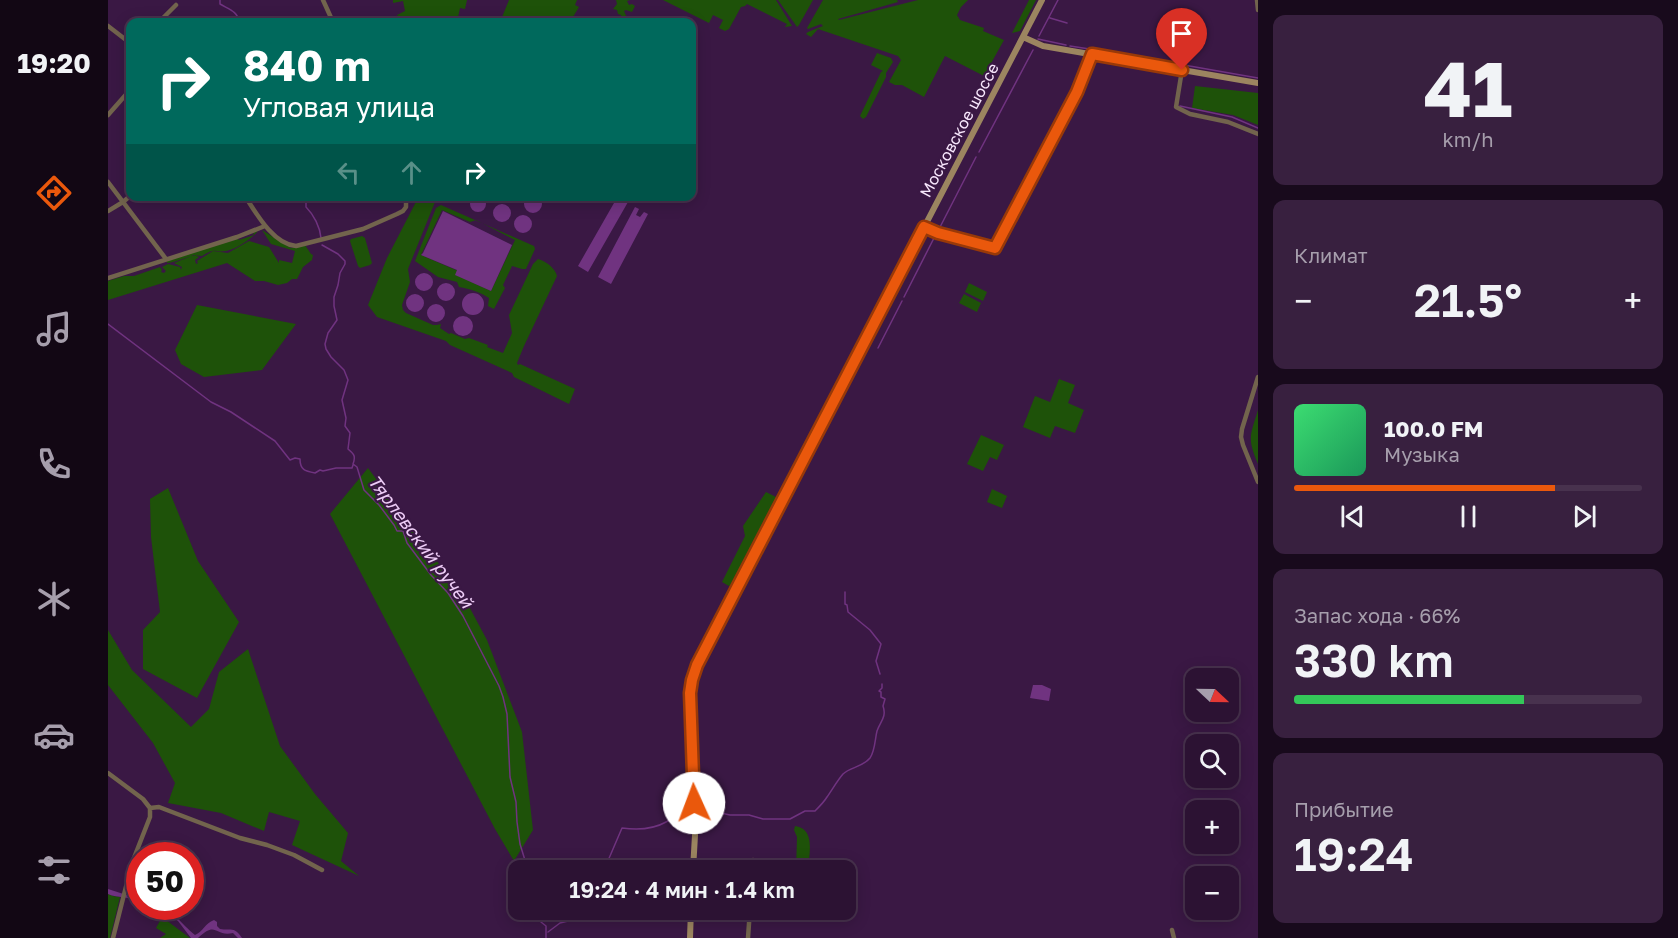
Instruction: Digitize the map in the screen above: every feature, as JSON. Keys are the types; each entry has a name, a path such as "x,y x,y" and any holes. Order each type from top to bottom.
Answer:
{"main road":[{"name":"Московское шоссе","path":"693,860 694,803 690,689 699,659 1042,0"},
{"path":"1023,37 1043,46 1258,83"},
{"path":"690,938 691,920"}],"street":[{"path":"323,0 331,18"},
{"path":"1257,0 1258,10"},
{"path":"163,18 176,5"},
{"path":"108,26 126,40"},
{"path":"924,227 995,248 1077,92 1092,54"},
{"path":"1182,70 1176,107 1190,114 1228,122 1258,134"},
{"path":"108,115 126,95"},
{"path":"108,182 166,259"},
{"path":"108,211 126,199"},
{"path":"248,201 265,226 292,246 363,229 400,213 406,207 405,201"},
{"path":"108,278 265,226"},
{"path":"1258,377 1241,437 1258,482"},
{"path":"108,773 143,798 150,808 150,817 135,853 113,938"},
{"path":"150,808 159,807 240,838 267,845 294,855 322,870"},
{"path":"748,938 749,920"},
{"path":"1172,930 1174,938"}],"green space":[{"path":"393,0 467,0 465,9 460,8 458,18 399,18 397,15 405,11 403,1 393,3"},
{"path":"509,0 577,0 575,5 579,7 572,18 502,18"},
{"path":"616,0 630,0 627,1 629,5 635,6 632,12 624,11 627,18 622,18 617,10 613,9 617,4"},
{"path":"663,0 776,0 792,26 785,27 787,24 747,4 741,7 729,29 725,31 719,28 723,20 713,15 709,23"},
{"path":"778,0 813,0 797,27"},
{"path":"823,0 897,0 898,2 839,20 918,0 968,0 957,15 960,20 984,28 983,31 1004,40 984,76 945,56 924,97 902,85 889,82 901,60 898,56 818,29 811,37 806,34 823,26 821,24 807,28"},
{"path":"1029,0 1036,0 1020,31 1012,33"},
{"path":"877,53 891,58 893,62 863,119 860,116 883,71 871,65"},
{"path":"1195,86 1258,93 1258,125 1233,115 1192,108"},
{"path":"416,201 435,201 408,269 410,282 402,305 403,310 433,325 441,324 440,328 449,334 469,338 503,353 512,333 509,315 533,264 538,259 544,261 557,276 517,363 575,389 569,404 446,341 377,317 368,305 387,258"},
{"path":"441,205 475,220 470,222 442,210 421,255 458,271 456,275 491,291 515,240 482,223 534,246 535,249 526,269 512,266 503,285 505,288 494,309 488,306 489,298 486,296 459,287 457,282 438,277 415,261 436,208"},
{"path":"262,230 291,248 305,245 313,255 312,260 303,267 297,279 278,285 255,281 227,263 108,300 108,281 124,276 134,276 160,267 161,272 164,273 166,271 162,267 168,264 180,267 181,270 182,267 174,263 194,255 199,257 195,260 196,264 213,251 228,253 249,241 269,247 279,263 279,260 292,263 295,251 271,244"},
{"path":"254,235 230,250 213,251 202,256 167,263 167,260"},
{"path":"362,236 365,238 372,263 360,268 350,241"},
{"path":"969,283 987,292 983,301 965,292"},
{"path":"964,294 981,303 977,312 959,303"},
{"path":"197,305 296,324 262,370 204,377 181,364 175,350"},
{"path":"1059,379 1075,385 1068,403 1084,410 1075,433 1055,426 1050,438 1023,427 1035,396 1050,402"},
{"path":"1258,410 1258,464 1251,437"},
{"path":"981,435 1004,445 997,460 990,457 983,471 967,464"},
{"path":"368,468 465,599 487,640 522,732 533,830 515,860 495,829 330,514"},
{"path":"168,488 198,561 239,622 197,698 143,669 143,630 160,612 151,537 150,499"},
{"path":"992,489 1007,496 1002,508 987,502"},
{"path":"766,492 776,497 777,500 733,585 729,586 722,582 745,536 743,526"},
{"path":"108,630 132,670 191,727 209,709 219,672 248,649 280,746 315,794 348,833 341,861 359,876 292,845 300,821 269,812 264,831 221,813 168,803 175,783 153,743 108,685"},
{"path":"795,826 802,828 809,837 809,860 796,860 797,837"},
{"path":"108,894 120,897 110,938 108,938"},
{"path":"160,920 166,920 190,938 160,938 166,934 156,928"}],"shaded area":[{"path":"470,201 486,201 486,207 481,212 475,212 470,207"},
{"path":"525,201 541,201 539,210 533,213 527,210 524,204"},
{"path":"615,201 628,202 588,272 578,266"},
{"path":"502,204 508,207 511,213 508,219 502,222 496,219 493,213 496,207"},
{"path":"635,207 639,209 636,215 640,217 644,212 648,214 611,284 598,277"},
{"path":"443,211 512,245 491,291 455,275 457,270 421,255"},
{"path":"523,215 529,218 532,224 529,230 523,233 517,230 514,224 517,218"},
{"path":"424,273 430,276 433,282 430,288 424,291 418,288 415,282 418,276"},
{"path":"446,283 452,286 455,292 452,298 446,301 440,298 437,292 440,286"},
{"path":"473,293 483,300 484,304 477,314 473,315 463,308 462,304 469,294"},
{"path":"415,294 421,297 424,303 421,309 415,312 409,309 406,303 409,297"},
{"path":"436,304 442,307 445,313 442,319 436,322 430,319 427,313 430,307"},
{"path":"459,316 467,316 473,322 473,330 467,336 459,336 453,330 453,322"},
{"path":"1033,685 1042,685 1051,689 1049,701 1030,698"},
{"path":"108,889 126,895 126,898 114,896 108,894"},
{"path":"176,920 179,920 195,935 214,920 220,929 234,930 242,938 238,938 233,933 209,930 198,938 191,938"}],"waterway":[{"name":"Тярлевский ручей","path":"220,0 220,4 235,13 238,18"},
{"path":"1039,36 1058,0"},
{"path":"1050,18 1067,23"},
{"path":"1038,39 1066,45"},
{"path":"1070,46 1096,50"},
{"path":"979,152 1033,50"},
{"path":"1101,51 1140,57"},
{"path":"1144,58 1258,78"},
{"path":"1180,106 1232,117 1258,128"},
{"path":"938,231 976,157"},
{"name":"Тярлевский ручей","path":"306,201 306,207 316,221 321,238"},
{"path":"904,297 935,236"},
{"name":"Тярлевский ручей","path":"322,245 345,261 334,297 337,320 328,333 325,344 331,357 344,370 348,380 342,400 346,418 345,426 350,433 348,449 354,455 353,464 357,467 364,490 379,505 397,531 403,531 407,543 448,593 463,616 499,686 507,714 510,777 516,802 520,844 525,860"},
{"path":"878,348 902,301"},
{"path":"108,324 211,402 231,412 275,441 290,460 300,459 301,466 306,471 315,473 320,470 352,468 353,465"},
{"path":"845,592 848,612 870,630 881,644 876,661 880,674"},
{"path":"698,808 763,819 790,819 805,811 815,811 843,774 864,763 872,755 884,713 885,699 881,697 879,691 882,684"},
{"path":"608,860 622,828 655,827 682,812 693,809"},
{"name":"Тярлевский ручей","path":"541,920 546,926 546,938"},
{"path":"548,932 560,923 568,921"}],"route":[{"path":"694,803 690,693 697,665 924,227 995,248 1077,92 1092,54 1182,70"}]}
